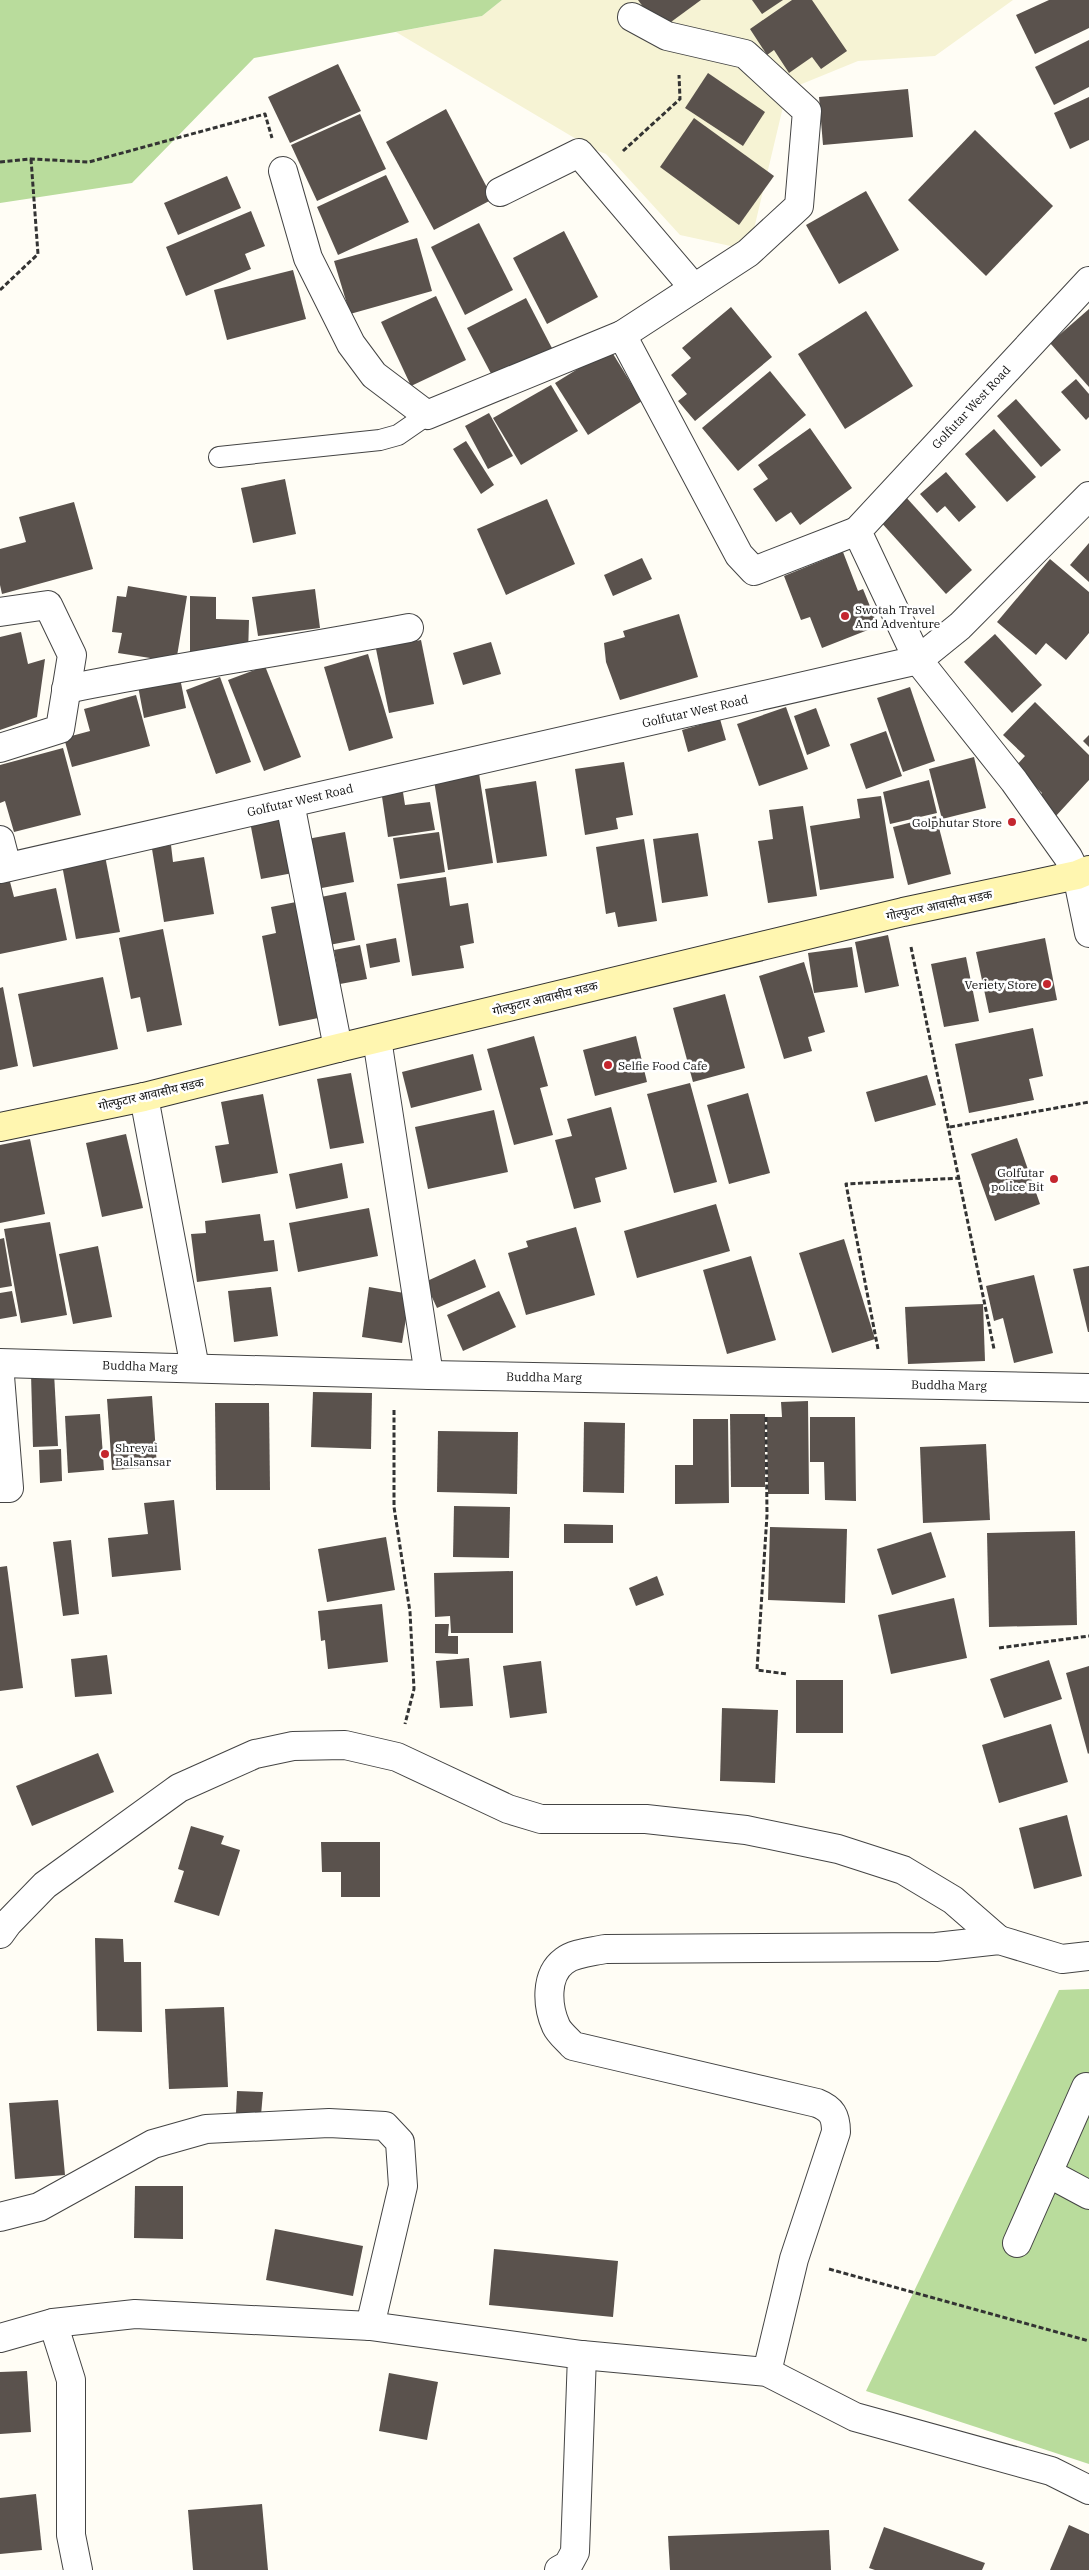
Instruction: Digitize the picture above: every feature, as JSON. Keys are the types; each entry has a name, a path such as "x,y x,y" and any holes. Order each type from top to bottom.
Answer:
{"main road":[{"name":"गोल्फुटार आवासीय सडक","path":"0,1126 144,1097 377,1038 903,912 1083,872"}],"street":[{"path":"282,171 308,258 351,344 374,375 427,415 622,335 748,254 799,206 808,111 745,54 667,36 632,17"},
{"path":"500,192 579,153 694,288"},
{"name":"Golfutar West Road","path":"857,531 1089,281"},
{"path":"622,335 739,555 754,571 857,531 918,660 1014,781 1068,857 1083,872 1089,933"},
{"path":"918,660 960,626 1089,496"},
{"path":"0,612 48,605 72,655 60,729 0,748"},
{"path":"66,689 154,671 291,650 409,628"},
{"name":"Golfutar West Road","path":"4,868 918,660"},
{"path":"290,803 338,1048"},
{"path":"0,840 4,868"},
{"path":"377,1038 429,1375"},
{"path":"144,1097 195,1368"},
{"name":"Buddha Marg","path":"0,1362 429,1375 1089,1388"},
{"path":"0,1376 9,1488 0,1488"},
{"path":"0,1934 8,1922 45,1885 179,1788 255,1754 293,1746 345,1745 397,1757 508,1809 541,1819 664,1821 746,1830 838,1849 903,1870 953,1900 999,1940"},
{"path":"767,2372 794,2259 836,2132 836,2118 828,2108 573,2046 556,2028 549,2003 554,1972 564,1961 574,1956 605,1949 936,1947 999,1940 1062,1959 1089,1956"},
{"path":"1017,2243 1086,2087"},
{"path":"0,2217 39,2207 153,2144 206,2129 329,2123 385,2126 400,2142 403,2186 370,2326"},
{"path":"1048,2173 1089,2195"},
{"path":"0,2338 53,2323 135,2314 370,2326 582,2355 767,2372 854,2417 1051,2471 1089,2490"},
{"path":"53,2323 71,2380 71,2535 78,2570"},
{"path":"559,2570 568,2565 574,2552 582,2355"}],"lane":[{"path":"219,457 380,440 398,435 427,415"}],"path":[{"path":"597,174 680,99 679,39"},
{"path":"0,162 31,159 89,162 265,114 282,171"},
{"path":"0,290 38,254 31,159"},
{"path":"903,912 950,1127 1001,1386"},
{"path":"950,1127 1089,1102"},
{"path":"885,1383 846,1184 960,1178"},
{"path":"394,1374 394,1507 410,1612 414,1690 397,1757"},
{"path":"766,1381 767,1515 756,1670 787,1674"},
{"path":"999,1648 1089,1636"},
{"path":"794,2259 1089,2341"}],"shaded area":[{"path":"502,0 1013,0 935,56 858,61 787,90 749,250 680,235 606,154 593,149 396,32 482,16"}],"green space":[{"path":"0,0 502,0 482,16 254,58 132,183 0,203"},
{"path":"1089,1989 1089,2464 866,2391 1059,1990"}],"building":[{"path":"638,0 701,0 660,30"},
{"path":"752,0 783,0 762,14"},
{"path":"792,0 812,0 847,51 821,69 812,57 789,73 774,50 767,55 750,29"},
{"path":"1049,0 1089,0 1089,28 1035,54 1016,15"},
{"path":"1089,40 1089,87 1054,105 1035,67"},
{"path":"338,64 361,111 290,143 268,97"},
{"path":"708,73 765,112 743,146 685,108"},
{"path":"908,89 913,137 823,145 819,97"},
{"path":"1089,97 1089,140 1070,149 1054,113"},
{"path":"446,109 493,199 434,230 386,142"},
{"path":"360,114 386,169 317,201 291,145"},
{"path":"694,118 774,176 739,225 660,167"},
{"path":"975,130 1053,206 986,276 908,200"},
{"path":"386,175 409,222 338,255 317,207"},
{"path":"227,176 241,208 178,235 164,203"},
{"path":"866,191 899,250 839,284 806,225"},
{"path":"251,211 265,246 245,254 251,269 186,296 166,247"},
{"path":"479,223 513,290 465,315 431,247"},
{"path":"564,231 598,297 547,324 513,258"},
{"path":"417,238 432,291 350,314 334,261"},
{"path":"293,270 306,319 227,340 214,290"},
{"path":"436,296 466,360 411,386 381,322"},
{"path":"526,298 554,352 496,383 467,328"},
{"path":"731,307 772,357 695,421 678,401 687,394 671,375 691,358 682,348"},
{"path":"1089,309 1089,387 1050,343"},
{"path":"866,311 913,386 845,429 798,354"},
{"path":"610,349 642,401 588,435 555,383"},
{"path":"770,371 806,415 738,471 702,428"},
{"path":"1076,379 1089,394 1089,417 1086,420 1061,392"},
{"path":"551,385 578,431 521,465 493,418"},
{"path":"1016,399 1061,450 1041,467 997,416"},
{"path":"489,413 513,456 488,469 465,426"},
{"path":"810,428 852,488 800,525 791,512 776,522 753,489 768,479 758,465"},
{"path":"994,429 1036,477 1007,502 965,454"},
{"path":"466,441 494,485 481,494 453,449"},
{"path":"946,472 976,507 959,522 945,506 937,513 920,494"},
{"path":"285,479 296,534 253,543 241,488"},
{"path":"905,496 972,570 946,594 879,520"},
{"path":"547,499 575,564 506,595 477,529"},
{"path":"74,502 93,569 2,594 0,585 0,549 26,542 19,517"},
{"path":"1089,543 1089,582 1070,565"},
{"path":"843,552 858,591 863,589 878,626 822,648 810,617 801,620 784,576"},
{"path":"642,558 652,579 613,596 604,575"},
{"path":"1050,559 1089,592 1089,633 1066,660 1046,643 1036,655 997,622"},
{"path":"128,586 187,596 176,662 118,653 122,633 112,632 117,596 126,597"},
{"path":"315,589 320,628 258,636 252,597"},
{"path":"190,596 216,597 216,619 249,620 248,655 190,655"},
{"path":"679,614 698,677 620,700 606,662 604,643 625,637 623,631"},
{"path":"21,632 28,664 45,659 37,717 0,730 0,637"},
{"path":"995,634 1042,685 1012,713 964,662"},
{"path":"421,640 434,704 389,713 376,649"},
{"path":"491,642 501,674 463,685 453,653"},
{"path":"368,654 393,738 349,751 324,667"},
{"path":"265,666 301,757 264,771 228,680"},
{"path":"220,677 251,762 216,774 186,690"},
{"path":"180,678 186,708 144,718 138,686"},
{"path":"910,687 935,761 903,772 877,698"},
{"path":"136,695 150,746 72,767 64,738 90,731 84,709"},
{"path":"1035,702 1089,755 1089,780 1055,817 1037,799 1042,793 1015,767 1025,756 1003,735"},
{"path":"786,707 808,769 759,786 737,724"},
{"path":"816,708 830,746 807,755 794,716"},
{"path":"720,719 726,740 688,752 682,730"},
{"path":"886,731 902,776 866,789 850,744"},
{"path":"1089,735 1089,747 1083,741"},
{"path":"63,748 81,815 14,832 5,801 0,803 0,765"},
{"path":"974,757 986,808 942,819 929,769"},
{"path":"624,762 633,815 616,818 618,829 585,835 575,769"},
{"path":"478,767 493,863 448,870 433,774"},
{"path":"929,780 937,813 890,824 883,792"},
{"path":"536,781 547,856 497,863 485,789"},
{"path":"402,786 405,805 430,802 435,830 388,837 381,790"},
{"path":"881,796 894,878 820,890 810,826 860,818 857,799"},
{"path":"803,806 817,896 768,903 758,841 773,839 769,810"},
{"path":"283,816 293,873 261,879 250,822"},
{"path":"936,816 951,874 908,885 893,827"},
{"path":"345,832 354,882 311,890 302,840"},
{"path":"439,832 445,872 400,879 393,838"},
{"path":"698,833 708,896 662,903 653,839"},
{"path":"644,839 657,921 618,927 615,912 606,914 596,847"},
{"path":"171,845 173,862 204,857 214,914 164,922 152,849"},
{"path":"105,856 120,932 76,939 62,865"},
{"path":"446,877 450,906 468,903 474,943 460,946 464,968 412,976 397,884"},
{"path":"9,878 14,897 56,888 67,940 0,954 0,880"},
{"path":"346,892 355,940 324,946 316,898"},
{"path":"301,901 323,1017 279,1026 262,936 276,933 271,907"},
{"path":"163,929 182,1025 147,1032 140,997 131,999 119,938"},
{"path":"888,935 899,986 865,993 855,942"},
{"path":"396,938 400,962 370,968 366,944"},
{"path":"1045,938 1057,1000 989,1013 976,952"},
{"path":"360,945 367,979 340,984 334,950"},
{"path":"852,947 858,987 814,993 808,953"},
{"path":"966,957 979,1021 944,1027 931,964"},
{"path":"804,962 825,1032 808,1037 812,1051 784,1059 759,976"},
{"path":"103,977 118,1049 33,1067 18,994"},
{"path":"3,987 18,1066 0,1070 0,988"},
{"path":"725,994 745,1068 693,1082 673,1008"},
{"path":"1033,1028 1043,1076 1029,1079 1034,1100 969,1113 955,1044"},
{"path":"534,1036 548,1086 540,1088 553,1135 514,1145 487,1049"},
{"path":"636,1036 647,1082 595,1096 583,1050"},
{"path":"473,1054 482,1090 411,1108 402,1072"},
{"path":"351,1073 364,1143 330,1149 317,1079"},
{"path":"927,1075 936,1105 875,1122 866,1092"},
{"path":"690,1083 717,1182 674,1193 647,1094"},
{"path":"748,1093 770,1173 729,1184 707,1105"},
{"path":"263,1094 278,1173 222,1183 215,1146 229,1144 221,1102"},
{"path":"611,1107 627,1169 595,1178 601,1202 574,1209 555,1140 572,1136 567,1119"},
{"path":"494,1110 508,1172 428,1189 415,1127"},
{"path":"126,1134 143,1208 102,1217 86,1143"},
{"path":"1017,1138 1040,1204 995,1221 971,1154"},
{"path":"30,1139 45,1214 0,1223 0,1145"},
{"path":"342,1163 348,1198 296,1209 289,1174"},
{"path":"716,1204 730,1251 637,1278 624,1231"},
{"path":"369,1208 378,1256 298,1272 289,1223"},
{"path":"260,1214 264,1241 274,1240 278,1271 197,1282 191,1234 206,1233 205,1221"},
{"path":"50,1222 67,1315 21,1323 4,1229"},
{"path":"576,1227 595,1295 526,1315 508,1253 528,1247 526,1241"},
{"path":"4,1238 12,1286 0,1288 0,1239"},
{"path":"844,1239 875,1339 832,1353 799,1253"},
{"path":"98,1246 112,1317 73,1324 59,1254"},
{"path":"751,1256 776,1340 727,1354 703,1270"},
{"path":"475,1259 486,1287 437,1308 425,1282"},
{"path":"1089,1266 1089,1332 1088,1332 1073,1269"},
{"path":"1034,1275 1053,1353 1014,1363 1003,1318 994,1321 986,1286"},
{"path":"271,1287 278,1336 234,1342 228,1291"},
{"path":"369,1287 410,1294 402,1343 362,1337"},
{"path":"12,1291 17,1316 0,1319 0,1293"},
{"path":"499,1291 516,1327 463,1351 447,1315"},
{"path":"983,1304 985,1361 908,1364 905,1307"},
{"path":"54,1373 58,1446 33,1447 31,1374"},
{"path":"313,1392 372,1393 371,1449 311,1447"},
{"path":"152,1396 157,1467 112,1470 107,1399"},
{"path":"808,1401 809,1494 768,1494 767,1417 782,1417 781,1402"},
{"path":"215,1403 269,1403 270,1490 216,1490"},
{"path":"100,1414 104,1470 68,1473 65,1416"},
{"path":"730,1414 765,1414 765,1487 731,1487"},
{"path":"810,1417 855,1417 856,1501 825,1500 824,1462 810,1462"},
{"path":"693,1419 728,1419 729,1503 675,1504 675,1465 693,1465"},
{"path":"584,1422 625,1423 624,1493 583,1492"},
{"path":"438,1431 518,1432 517,1494 437,1492"},
{"path":"986,1444 990,1520 923,1523 920,1447"},
{"path":"61,1449 62,1481 40,1483 39,1450"},
{"path":"174,1500 181,1570 112,1577 108,1538 148,1534 144,1503"},
{"path":"454,1506 510,1507 509,1558 453,1557"},
{"path":"564,1524 613,1525 613,1543 564,1543"},
{"path":"770,1527 847,1529 845,1603 768,1600"},
{"path":"1075,1531 1077,1625 989,1627 987,1533"},
{"path":"931,1532 946,1577 892,1595 877,1549"},
{"path":"386,1537 395,1590 327,1602 318,1549"},
{"path":"71,1540 79,1614 63,1616 53,1542"},
{"path":"7,1566 23,1688 0,1691 0,1567"},
{"path":"513,1571 513,1633 451,1633 450,1616 435,1617 434,1573"},
{"path":"657,1576 664,1595 636,1606 629,1588"},
{"path":"954,1598 967,1658 891,1674 878,1615"},
{"path":"382,1604 388,1662 328,1669 325,1640 321,1641 318,1611"},
{"path":"435,1624 449,1624 448,1636 458,1636 458,1654 435,1653"},
{"path":"107,1655 112,1694 75,1697 71,1659"},
{"path":"469,1658 473,1706 440,1708 436,1661"},
{"path":"1049,1660 1062,1699 1004,1718 990,1679"},
{"path":"541,1661 547,1713 510,1718 503,1666"},
{"path":"1089,1666 1089,1753 1088,1754 1066,1673"},
{"path":"796,1680 843,1680 843,1733 796,1733"},
{"path":"722,1708 778,1710 775,1783 720,1781"},
{"path":"1051,1724 1068,1782 999,1803 982,1745"},
{"path":"98,1753 114,1792 32,1826 16,1786"},
{"path":"1067,1815 1082,1876 1034,1889 1019,1828"},
{"path":"191,1826 224,1836 221,1844 240,1850 219,1916 174,1902 184,1871 178,1869"},
{"path":"321,1842 380,1842 380,1897 341,1897 341,1872 322,1872"},
{"path":"95,1938 123,1939 124,1962 141,1962 142,2032 97,2031"},
{"path":"224,2007 228,2087 169,2089 165,2009"},
{"path":"237,2091 263,2092 261,2115 236,2113"},
{"path":"58,2100 65,2175 15,2179 9,2103"},
{"path":"135,2186 183,2186 183,2239 134,2238"},
{"path":"275,2229 363,2246 353,2296 266,2280"},
{"path":"494,2249 618,2261 613,2317 489,2305"},
{"path":"27,2371 31,2432 0,2434 0,2372"},
{"path":"389,2373 438,2382 427,2440 379,2431"},
{"path":"36,2494 42,2550 0,2554 0,2498"},
{"path":"262,2504 268,2570 193,2570 188,2510"},
{"path":"1069,2525 1089,2534 1089,2570 1050,2570"},
{"path":"884,2527 985,2563 982,2570 875,2570 869,2568"},
{"path":"829,2530 831,2570 670,2570 668,2536"}],"place":[{"name":"Swotah Travel And Adventure","path":"845,616"},
{"name":"Golphutar Store","path":"1012,822"},
{"name":"Veriety Store","path":"1047,984"},
{"name":"Selfie Food Cafe","path":"608,1065"},
{"name":"Golfutar police Bit","path":"1054,1179"},
{"name":"Shreyai Balsansar","path":"105,1454"}]}
